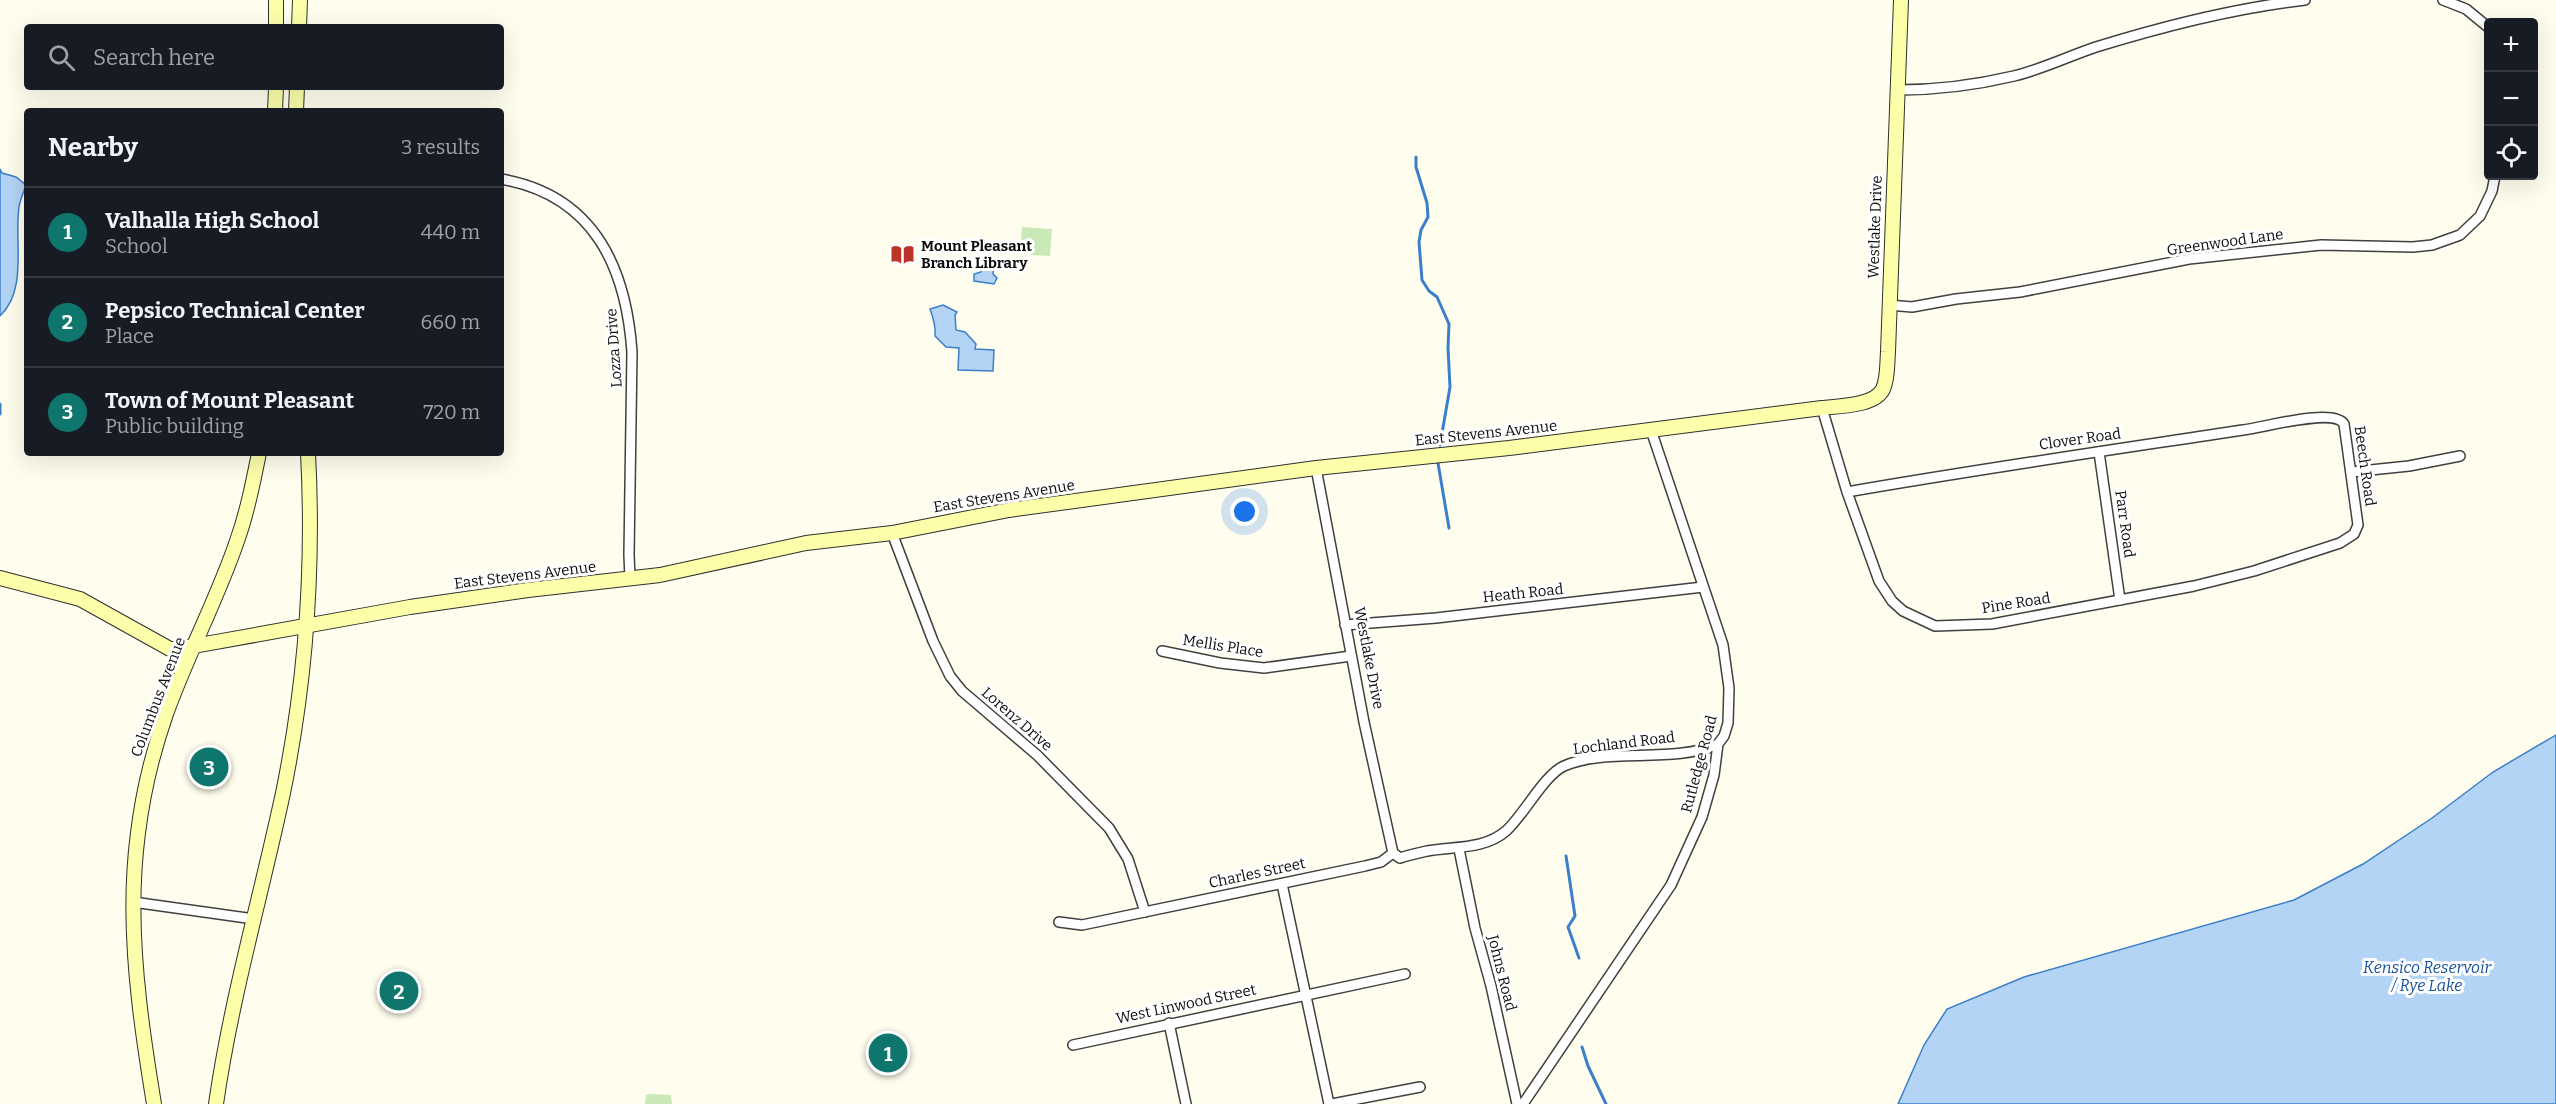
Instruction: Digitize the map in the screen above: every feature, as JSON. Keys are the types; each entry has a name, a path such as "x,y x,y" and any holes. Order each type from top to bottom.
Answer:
{"street":[{"path":"276,0 276,24"},
{"path":"299,24 300,0"},
{"name":"Westlake Drive","path":"1822,408 1870,399 1882,391 1886,380 1901,0"},
{"path":"1897,90 1925,90 1969,85 2015,76 2094,48 2199,18 2305,0"},
{"path":"2443,0 2466,9 2484,24"},
{"path":"275,108 276,90"},
{"path":"296,108 297,90"},
{"name":"Lozza Drive","path":"504,180 518,182 558,200 586,222 612,258 620,279 630,321 632,352 630,578"},
{"name":"Greenwood Lane","path":"1889,305 1912,307 1956,299 2020,292 2189,259 2310,246 2413,247 2432,245 2460,235 2480,216 2492,192 2494,180"},
{"name":"East Stevens Avenue","path":"0,578 80,599 170,649 307,624 517,591 695,568 806,543 892,533 1009,510 1316,468 1509,448 1822,408"},
{"name":"Pine Road","path":"1822,408 1847,492 1879,581 1892,601 1916,619 1935,626 1992,624 2120,600 2254,571 2349,538"},
{"name":"Clover Road","path":"1847,492 2007,464 2254,429 2318,417"},
{"name":"Beech Road","path":"2318,417 2343,421 2358,525 2354,534 2349,538"},
{"name":"Rutledge Road","path":"1523,1104 1671,885 1708,800 1718,744 1724,736 1728,723 1728,672 1723,645 1651,430"},
{"name":"Parr Road","path":"2099,452 2120,600"},
{"name":"Columbus Avenue","path":"154,1104 135,977 133,902 137,829 146,778 167,711 238,541 258,456"},
{"path":"216,1104 228,1034 283,791 307,624 310,561 308,456"},
{"path":"2351,472 2409,466 2460,456"},
{"name":"Westlake Drive","path":"1316,468 1351,656 1393,853"},
{"name":"Lorenz Drive","path":"892,533 933,641 950,676 962,691 1037,755 1109,828 1128,859 1145,912"},
{"name":"Heath Road","path":"1345,625 1437,618 1703,587"},
{"name":"Mellis Place","path":"1161,651 1221,663 1264,668 1351,656"},
{"name":"Lochland Road","path":"1459,849 1482,843 1506,831 1549,779 1562,767 1582,760 1664,754 1710,748 1718,744"},
{"name":"Charles Street","path":"1059,922 1082,925 1282,884 1381,862 1393,853 1400,858 1427,851 1459,849"},
{"name":"Johns Road","path":"1459,849 1474,928 1491,986 1517,1104"},
{"path":"1282,884 1330,1104 1420,1087"},
{"path":"133,902 254,919"},
{"name":"West Linwood Street","path":"1073,1045 1405,974"},
{"path":"1169,1023 1186,1104"}],"green space":[{"path":"1022,227 1052,229 1050,256 1031,255 1021,241"},
{"path":"646,1095 671,1095 672,1104 645,1104"}],"water":[{"path":"0,169 2,173 16,177 24,183 24,191 19,207 17,279 9,305 0,316"},
{"path":"982,264 994,265 993,274 997,278 994,284 974,281 974,274 981,272"},
{"path":"943,305 957,312 955,315 956,330 965,332 976,344 975,349 994,350 993,371 958,370 959,348 946,347 935,336 935,326 930,309"},
{"name":"Kensico Reservoir / Rye Lake","path":"2556,735 2556,1104 1898,1104 1924,1045 1947,1009 2024,977 2294,900 2363,864 2432,818 2493,772"}],"waterway":[{"path":"1416,157 1416,167 1427,203 1428,217 1421,230 1419,242 1422,280 1429,291 1437,297 1449,324 1450,387 1440,445"},
{"path":"0,404 0,414"},
{"path":"1438,463 1449,528"},
{"path":"1566,856 1575,916 1568,927 1579,958"},
{"path":"1582,1047 1588,1066 1606,1104"}],"place":[{"name":"Mount Pleasant Branch Library","path":"903,255"},
{"name":"Town of Mount Pleasant","path":"209,767"},
{"name":"Pepsico Technical Center","path":"399,991"},
{"name":"Valhalla High School","path":"888,1053"}]}
